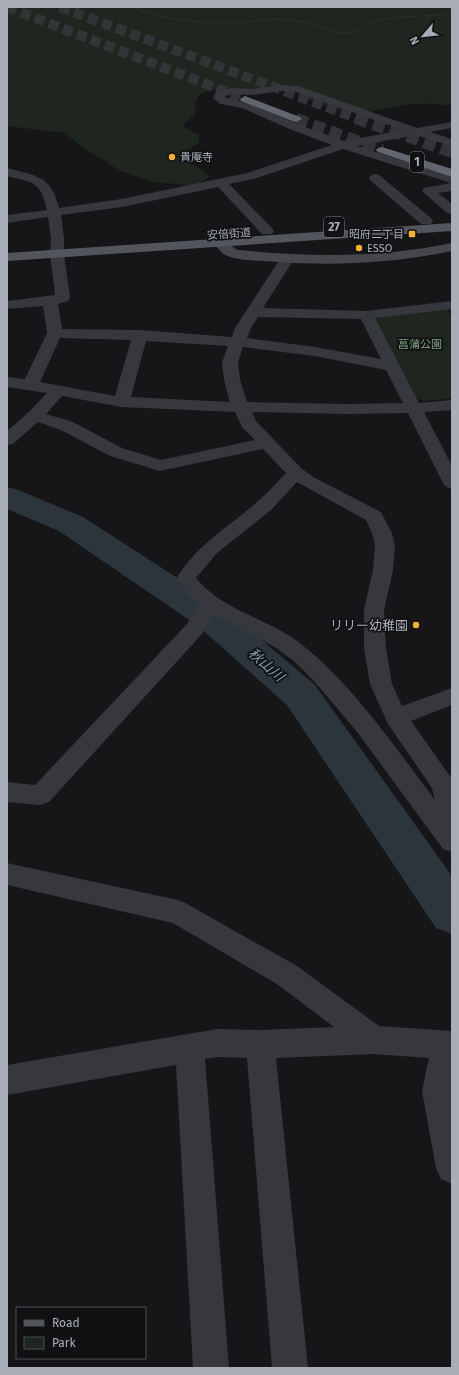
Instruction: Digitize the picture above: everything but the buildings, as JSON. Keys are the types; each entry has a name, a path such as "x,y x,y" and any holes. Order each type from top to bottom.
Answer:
{"highway":[{"path":"245,100 296,119"},
{"name":"1","path":"382,150 452,173"}],"main road":[{"name":"安倍街道","path":"7,257 58,250 272,235 452,220"},
{"name":"安倍街道","path":"7,250 58,250 220,243 272,235 452,227"}],"street":[{"path":"452,143 294,88 280,88 252,92 231,90 220,94 218,98 226,102 245,105 269,117 342,145 452,180"},
{"path":"7,219 122,203 259,174 342,145 452,125"},
{"path":"390,160 452,210"},
{"path":"7,172 40,182 48,192 54,213 63,298 50,301 7,305"},
{"path":"374,178 426,222"},
{"path":"220,182 272,235 291,259 243,328 237,342 230,362 232,380 237,399 248,423 296,473 374,516 382,533 385,546 383,570 374,610 375,648 380,684 396,718 443,785 452,815"},
{"path":"428,191 452,187"},
{"name":"安倍街道","path":"220,243 228,251 235,254 337,261 418,254 452,247"},
{"path":"30,386 55,333 50,301"},
{"path":"254,312 366,315 452,305"},
{"path":"366,315 452,484"},
{"path":"55,333 140,336 237,342 317,351 392,366"},
{"path":"122,402 140,336"},
{"path":"7,382 122,402 353,411 414,409 452,405"},
{"path":"7,440 35,416 58,391"},
{"path":"35,416 67,426 116,452 160,466 267,443"},
{"path":"296,473 266,504 207,552 190,571 186,579 209,603 232,616 257,627 291,647 329,681 378,742 452,841"},
{"path":"7,792 40,795 195,629 209,603"},
{"path":"396,718 452,696"},
{"path":"7,874 178,912 287,975 374,1040"},
{"path":"7,1080 217,1043 260,1044 374,1040 449,1044 437,1091 452,1168"},
{"path":"260,1044 290,1368"},
{"path":"190,1048 210,1368"}],"path":[{"path":"131,7 152,15 175,20 245,22 271,18 291,20 338,32 351,32 378,20 452,14"}],"green space":[{"path":"7,7 452,7 452,105 416,104 352,112 335,109 317,103 306,98 297,91 287,88 248,91 213,90 205,92 199,96 196,103 196,113 182,126 199,135 199,142 186,152 186,159 210,176 200,183 189,185 152,182 121,171 88,151 64,133 7,126"},
{"name":"菖蒲公園","path":"447,309 452,317 452,398 424,401 414,397 371,320 376,316"}],"waterway":[{"name":"秋山川","path":"7,497 71,524 211,617 301,695 452,913"}],"tunnel":[{"path":"7,7 245,99"},
{"path":"60,7 359,119"},
{"path":"356,118 452,152"},
{"path":"296,119 382,150"}],"place":[{"name":"貴庵寺","path":"172,157"},
{"name":"昭府二丁目","path":"412,234"},
{"name":"ESSO","path":"359,248"},
{"name":"リリー幼稚園","path":"416,625"}]}
